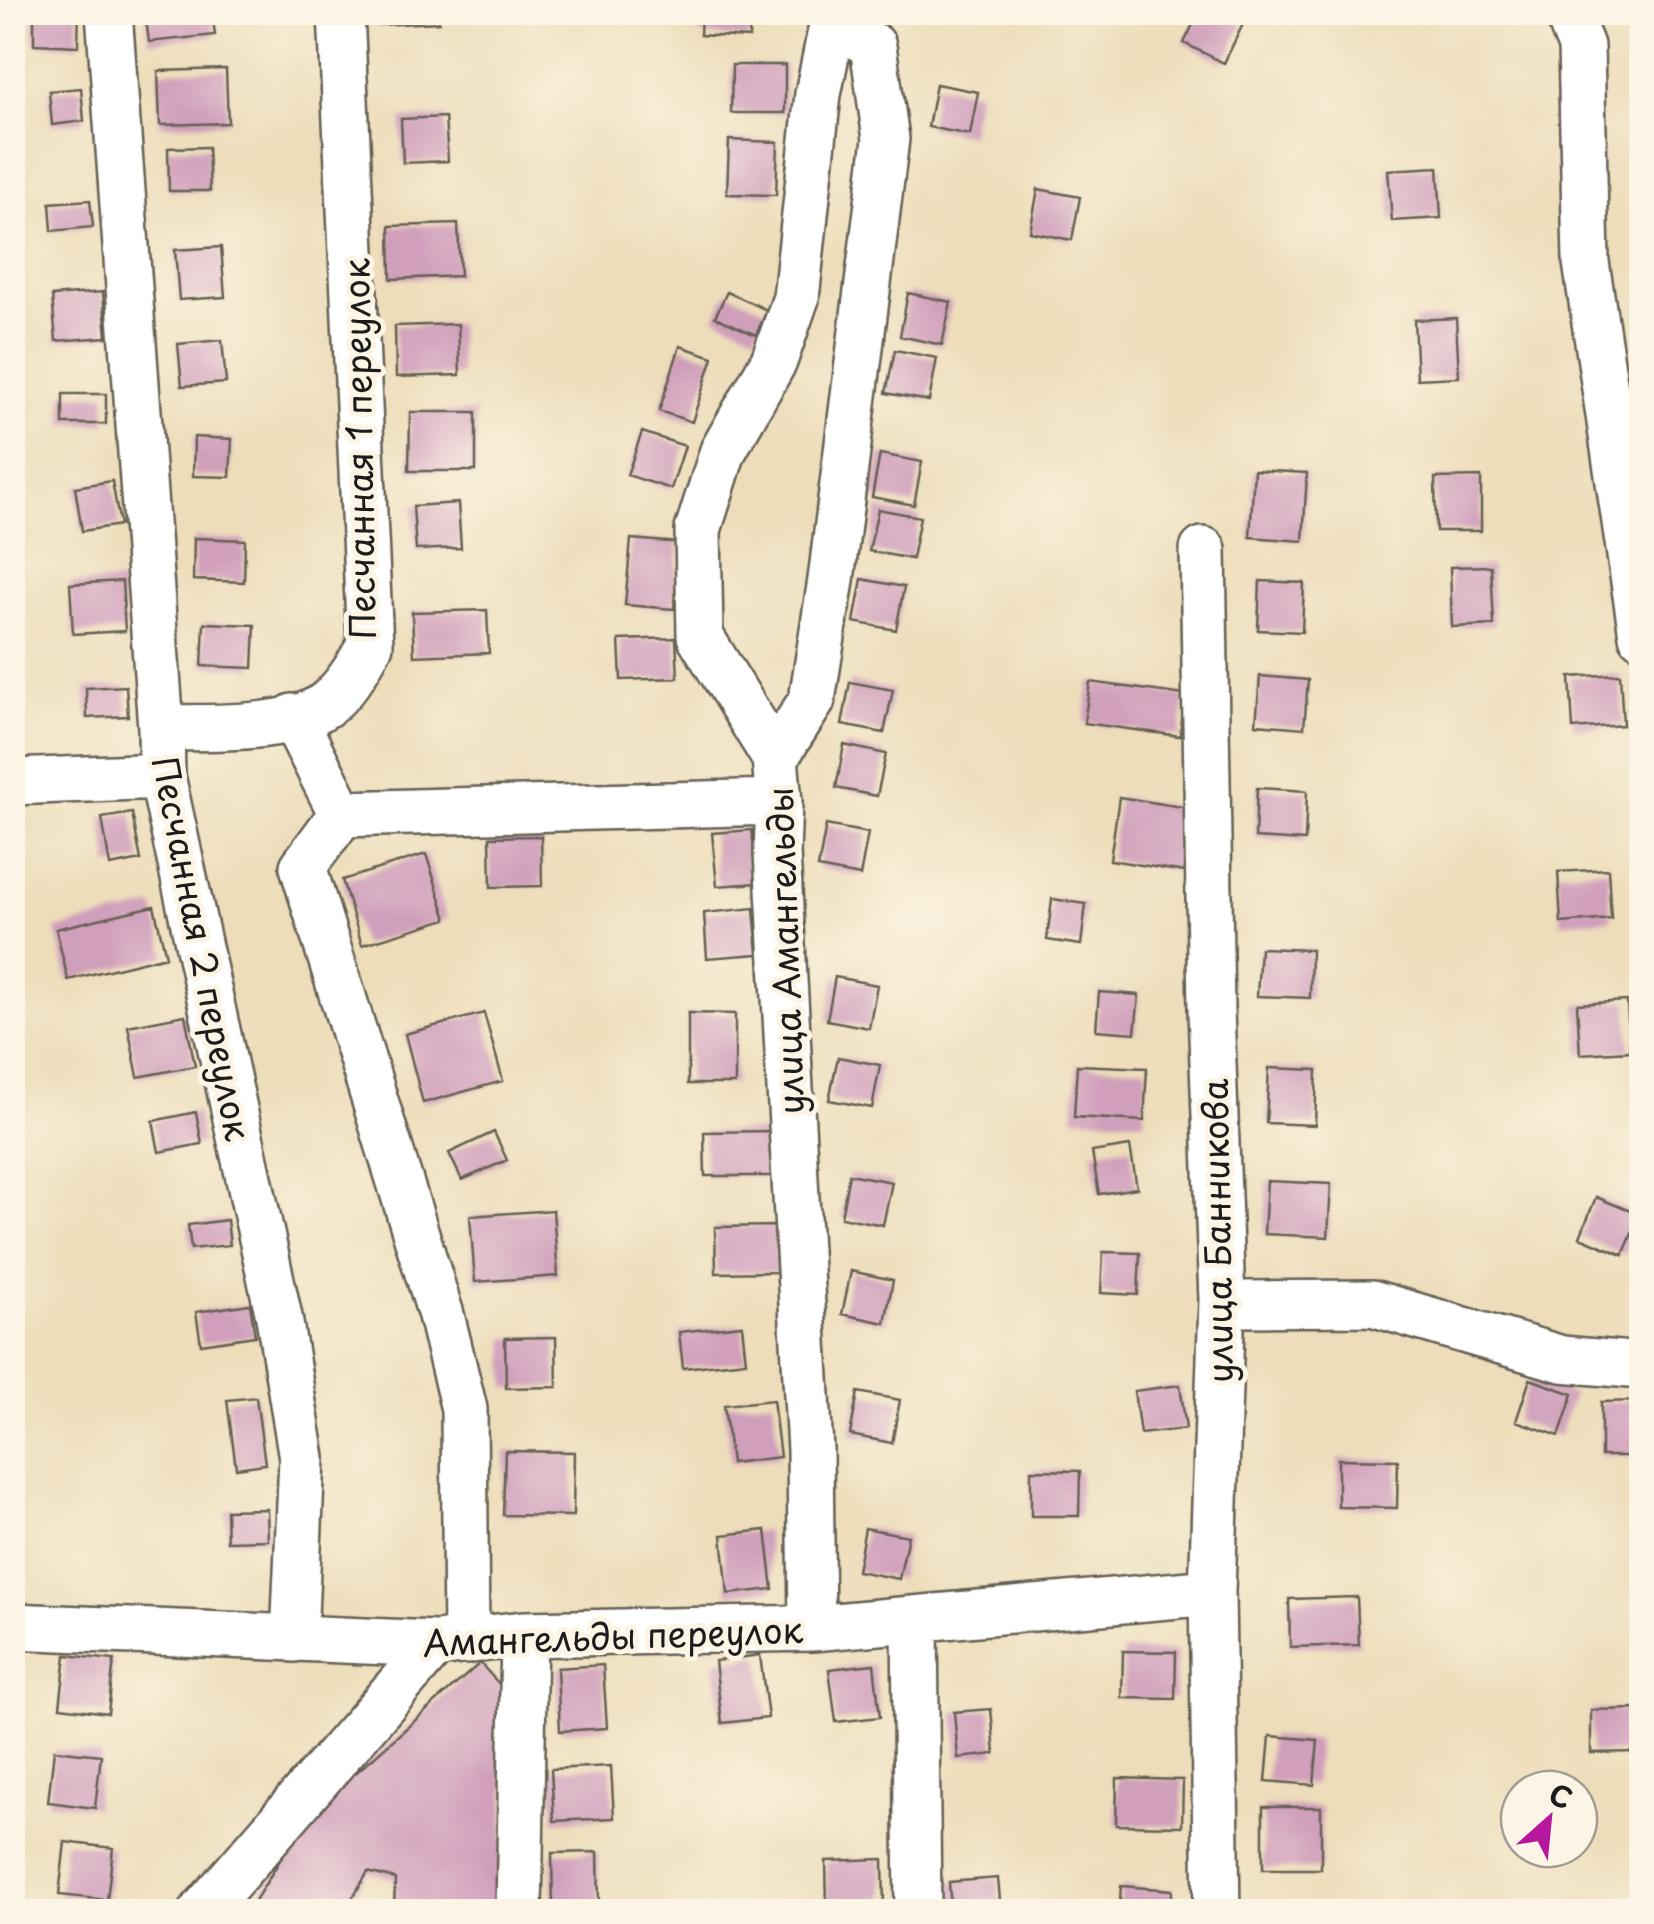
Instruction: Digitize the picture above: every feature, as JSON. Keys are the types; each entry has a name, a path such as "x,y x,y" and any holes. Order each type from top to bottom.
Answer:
{"street":[{"name":"Песчанная 2 переулок","path":"109,12 162,776 279,1317 302,1458 294,1639"},
{"name":"Песчанная 1 переулок","path":"161,728 270,726 294,717 326,704 356,671 370,645 342,12"},
{"path":"1567,12 1581,46 1586,262 1642,635"},
{"path":"776,758 700,636 698,530 723,452 774,361 796,298 818,94 832,17"},
{"name":"улица Амангельды","path":"812,1628 810,1450 777,853 776,758 812,700 831,580 886,140 873,46 832,17"},
{"name":"улица Банникова","path":"1203,550 1211,1011 1222,1300 1212,1592 1217,1912"},
{"path":"294,717 342,814"},
{"path":"12,782 162,776"},
{"path":"342,814 779,802"},
{"path":"202,1912 450,1642 464,1409 440,1316 303,867 342,814"},
{"path":"1238,1304 1372,1302 1562,1358 1642,1366"},
{"name":"Амангельды переулок","path":"12,1626 450,1642 524,1634 812,1628 1212,1592"},
{"path":"915,1619 918,1912"},
{"path":"519,1912 524,1634"}],"building":[{"path":"34,12 79,12 78,46 34,44"},
{"path":"145,12 212,12 215,35 149,42"},
{"path":"378,12 438,12 439,22 379,25"},
{"path":"701,12 750,12 749,38 700,35"},
{"path":"1199,12 1218,12 1243,24 1224,63 1184,43"},
{"path":"732,65 785,65 785,113 731,113"},
{"path":"226,69 228,123 160,125 158,71"},
{"path":"936,84 978,92 970,135 928,127"},
{"path":"81,88 84,121 52,125 49,91"},
{"path":"445,117 448,161 403,163 401,119"},
{"path":"729,140 778,142 776,195 727,194"},
{"path":"208,147 210,191 169,191 168,148"},
{"path":"1438,167 1441,218 1392,221 1388,170"},
{"path":"1038,189 1080,197 1072,240 1030,232"},
{"path":"90,200 93,227 52,231 50,203"},
{"path":"458,224 460,276 391,279 390,226"},
{"path":"221,247 225,297 179,300 175,250"},
{"path":"103,292 107,337 56,341 52,296"},
{"path":"727,292 767,310 756,335 715,317"},
{"path":"908,293 951,302 942,345 900,336"},
{"path":"1456,318 1459,377 1417,379 1414,320"},
{"path":"458,324 460,375 396,377 395,326"},
{"path":"222,340 226,383 182,386 178,344"},
{"path":"680,346 713,357 692,422 659,411"},
{"path":"895,350 937,358 929,401 886,393"},
{"path":"63,394 106,394 106,424 63,424"},
{"path":"410,412 476,412 476,471 409,471"},
{"path":"642,432 685,446 671,489 627,475"},
{"path":"194,437 232,439 230,477 193,476"},
{"path":"880,454 922,462 914,505 872,497"},
{"path":"1254,470 1307,473 1303,541 1250,537"},
{"path":"1481,477 1481,531 1436,531 1435,478"},
{"path":"112,481 120,525 82,531 75,487"},
{"path":"458,503 461,548 416,550 413,506"},
{"path":"878,509 920,517 912,559 869,551"},
{"path":"194,538 245,540 244,582 193,580"},
{"path":"631,539 679,543 674,609 625,605"},
{"path":"1491,566 1494,625 1452,627 1450,567"},
{"path":"862,579 904,587 896,630 854,622"},
{"path":"122,581 125,631 73,634 70,584"},
{"path":"1260,581 1304,583 1302,632 1258,630"},
{"path":"487,610 489,653 414,656 412,612"},
{"path":"204,623 255,625 253,668 202,666"},
{"path":"676,638 678,678 621,680 619,640"},
{"path":"1620,674 1623,725 1573,729 1570,677"},
{"path":"1260,676 1308,680 1304,728 1256,724"},
{"path":"850,682 893,690 884,733 842,725"},
{"path":"1090,682 1185,695 1180,736 1084,723"},
{"path":"126,686 128,716 87,718 86,688"},
{"path":"844,745 886,754 877,796 836,788"},
{"path":"1257,788 1307,791 1305,841 1255,838"},
{"path":"1119,797 1195,809 1185,872 1110,860"},
{"path":"132,813 141,860 110,866 102,818"},
{"path":"826,825 868,833 860,876 818,868"},
{"path":"752,830 757,883 717,886 712,833"},
{"path":"541,836 542,886 491,887 490,837"},
{"path":"426,854 447,919 362,945 342,880"},
{"path":"1608,869 1611,919 1561,923 1558,872"},
{"path":"1052,899 1086,904 1081,945 1047,940"},
{"path":"154,906 166,956 68,980 56,929"},
{"path":"754,908 758,954 707,958 704,913"},
{"path":"1260,948 1311,950 1310,998 1257,996"},
{"path":"835,977 877,985 869,1028 827,1020"},
{"path":"1099,992 1139,995 1135,1033 1096,1030"},
{"path":"1627,1001 1630,1051 1580,1054 1577,1004"},
{"path":"484,1013 503,1081 423,1103 405,1034"},
{"path":"688,1013 735,1014 735,1084 688,1084"},
{"path":"185,1015 195,1066 138,1077 128,1026"},
{"path":"838,1057 880,1065 872,1108 829,1100"},
{"path":"1077,1065 1147,1068 1144,1121 1074,1117"},
{"path":"1269,1068 1317,1070 1315,1125 1266,1123"},
{"path":"196,1112 202,1144 159,1152 153,1121"},
{"path":"772,1131 772,1176 705,1176 704,1132"},
{"path":"494,1132 507,1160 462,1180 449,1153"},
{"path":"1130,1146 1137,1188 1099,1194 1092,1152"},
{"path":"849,1174 892,1182 883,1225 841,1217"},
{"path":"1267,1181 1331,1184 1328,1237 1264,1234"},
{"path":"1596,1197 1640,1215 1623,1255 1580,1237"},
{"path":"553,1210 558,1276 475,1282 470,1216"},
{"path":"227,1220 230,1245 191,1249 188,1225"},
{"path":"776,1226 776,1272 716,1273 715,1227"},
{"path":"1103,1252 1140,1253 1138,1295 1101,1293"},
{"path":"851,1271 893,1280 885,1323 842,1314"},
{"path":"250,1304 255,1336 201,1344 196,1312"},
{"path":"742,1325 746,1361 683,1368 679,1332"},
{"path":"556,1337 557,1387 506,1388 505,1338"},
{"path":"1530,1379 1573,1394 1559,1436 1516,1421"},
{"path":"1180,1385 1186,1429 1140,1434 1134,1391"},
{"path":"858,1392 900,1400 892,1443 850,1435"},
{"path":"256,1397 265,1464 236,1468 227,1400"},
{"path":"773,1400 780,1457 731,1463 724,1405"},
{"path":"1640,1401 1641,1456 1601,1456 1601,1402"},
{"path":"505,1451 574,1452 573,1516 503,1515"},
{"path":"1338,1459 1398,1460 1397,1508 1338,1507"},
{"path":"1031,1470 1080,1471 1079,1516 1031,1516"},
{"path":"267,1509 268,1540 227,1541 226,1510"},
{"path":"865,1528 908,1536 899,1579 857,1571"},
{"path":"766,1530 773,1589 728,1594 722,1535"},
{"path":"1357,1597 1359,1645 1290,1647 1289,1599"},
{"path":"1123,1651 1176,1652 1175,1699 1122,1698"},
{"path":"66,1655 114,1660 108,1713 60,1707"},
{"path":"760,1655 768,1718 722,1723 715,1661"},
{"path":"480,1663 508,1694 501,1912 394,1912 395,1879 368,1872 344,1912 248,1912 307,1816"},
{"path":"874,1664 880,1717 836,1722 829,1669"},
{"path":"603,1665 607,1728 560,1731 557,1668"},
{"path":"991,1709 995,1754 958,1758 954,1712"},
{"path":"1638,1709 1638,1752 1591,1753 1591,1710"},
{"path":"1270,1736 1318,1740 1314,1785 1266,1781"},
{"path":"54,1750 101,1755 95,1808 48,1802"},
{"path":"611,1766 614,1818 554,1821 551,1769"},
{"path":"1117,1778 1183,1780 1182,1826 1116,1825"},
{"path":"1263,1807 1321,1807 1321,1869 1263,1869"},
{"path":"65,1842 113,1848 107,1900 59,1895"},
{"path":"598,1852 599,1904 553,1905 552,1853"},
{"path":"883,1859 884,1907 827,1909 826,1861"},
{"path":"998,1878 1001,1912 951,1912 949,1882"},
{"path":"1121,1886 1172,1890 1171,1912 1119,1912"}]}
